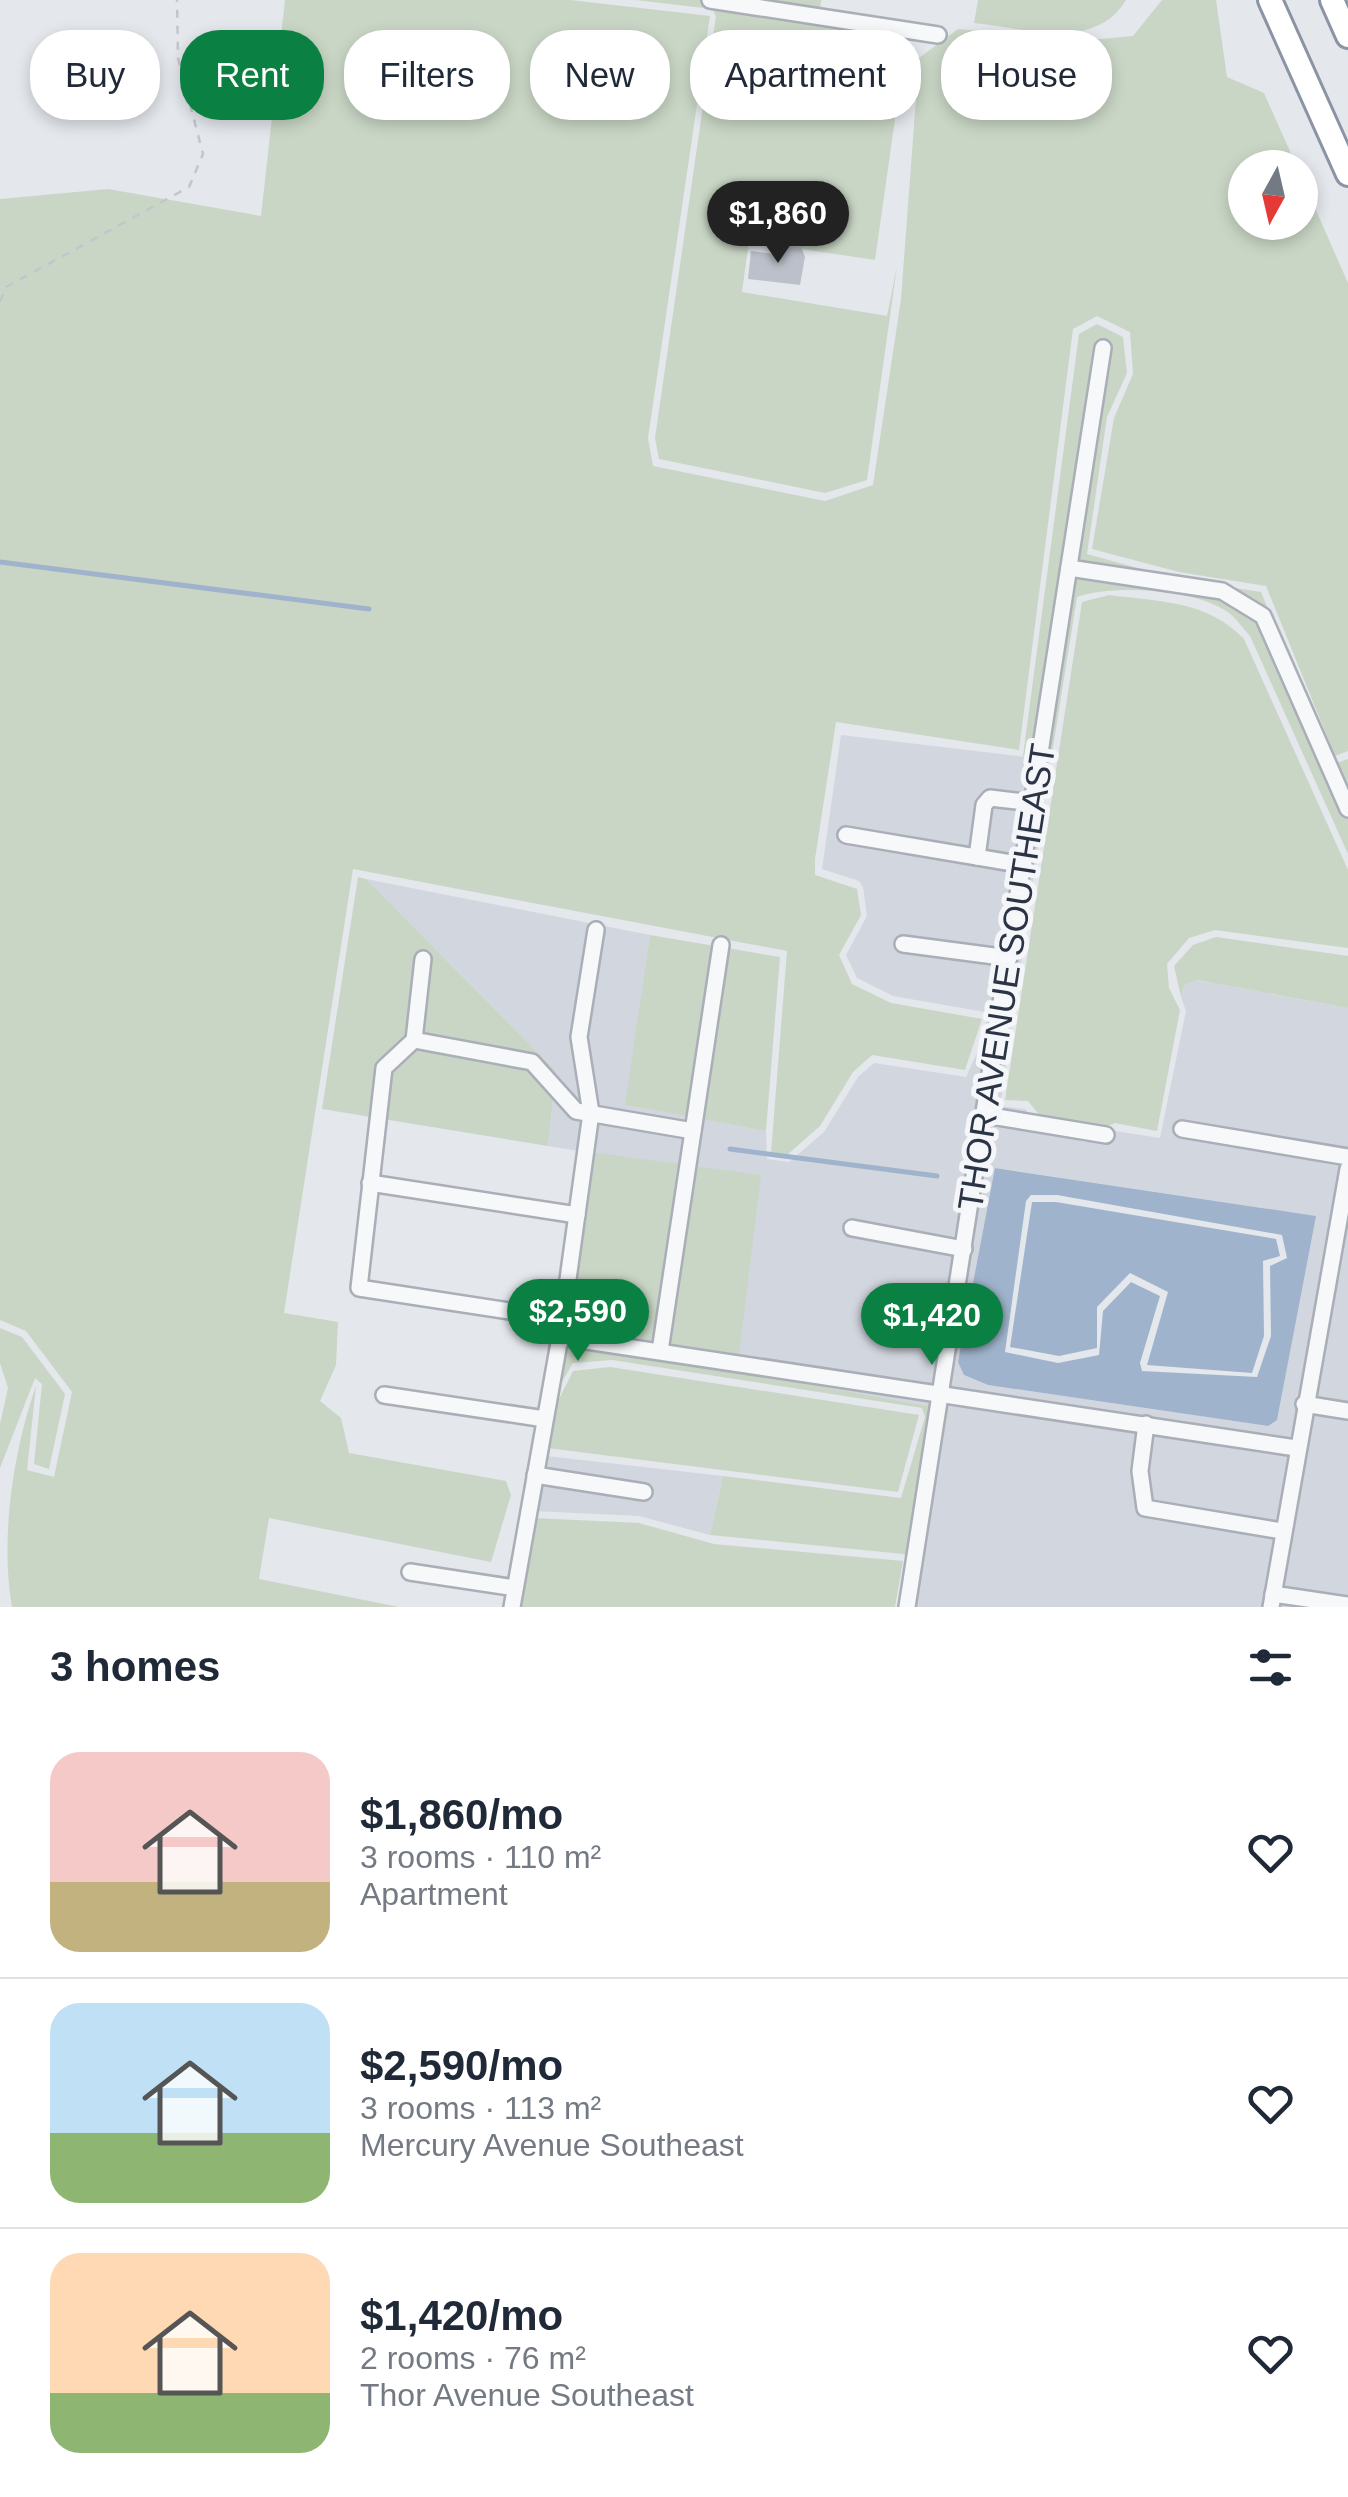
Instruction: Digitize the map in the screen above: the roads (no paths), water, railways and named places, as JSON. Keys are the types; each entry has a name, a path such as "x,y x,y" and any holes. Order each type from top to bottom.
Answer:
{"highway":[{"path":"1270,0 1348,174"},
{"path":"1332,0 1348,36"}],"street":[{"path":"710,0 938,36"},
{"name":"THOR AVENUE SOUTHEAST","path":"907,1607 1104,348"},
{"path":"1070,568 1222,591 1263,616 1348,810"},
{"path":"977,857 984,805 990,798 1033,803"},
{"path":"846,835 1024,865"},
{"path":"512,1607 561,1328 591,1113 579,1037 596,930"},
{"path":"903,944 1009,958"},
{"path":"660,1351 721,945"},
{"path":"424,959 414,1040 384,1068 359,1288 660,1351 1296,1448"},
{"path":"414,1040 532,1062 576,1111 693,1130"},
{"path":"985,1116 1106,1135"},
{"path":"1182,1128 1348,1157"},
{"path":"1348,1169 1272,1600 1348,1605"},
{"path":"370,1183 577,1214"},
{"path":"852,1228 964,1249"},
{"path":"384,1395 545,1420"},
{"path":"1304,1404 1348,1411"},
{"path":"1146,1424 1140,1471 1146,1508 1282,1531"},
{"path":"536,1474 644,1492"},
{"path":"410,1572 515,1588"}],"water":[{"path":"995,1168 1316,1216 1277,1420 1268,1426 988,1385 964,1375 958,1362","holes":["1031,1195 1057,1195 1282,1235 1287,1258 1270,1266 1271,1336 1257,1377 1142,1371 1140,1363 1160,1296 1131,1282 1103,1311 1099,1355 1058,1363 1005,1352 1026,1201"]},
{"path":"1032,1202 1056,1202 1276,1239 1280,1256 1263,1261 1264,1336 1252,1373 1147,1365 1168,1292 1130,1273 1097,1307 1097,1348 1059,1356 1010,1347"}],"waterway":[{"path":"0,562 369,609"},
{"path":"730,1149 937,1176"}]}
